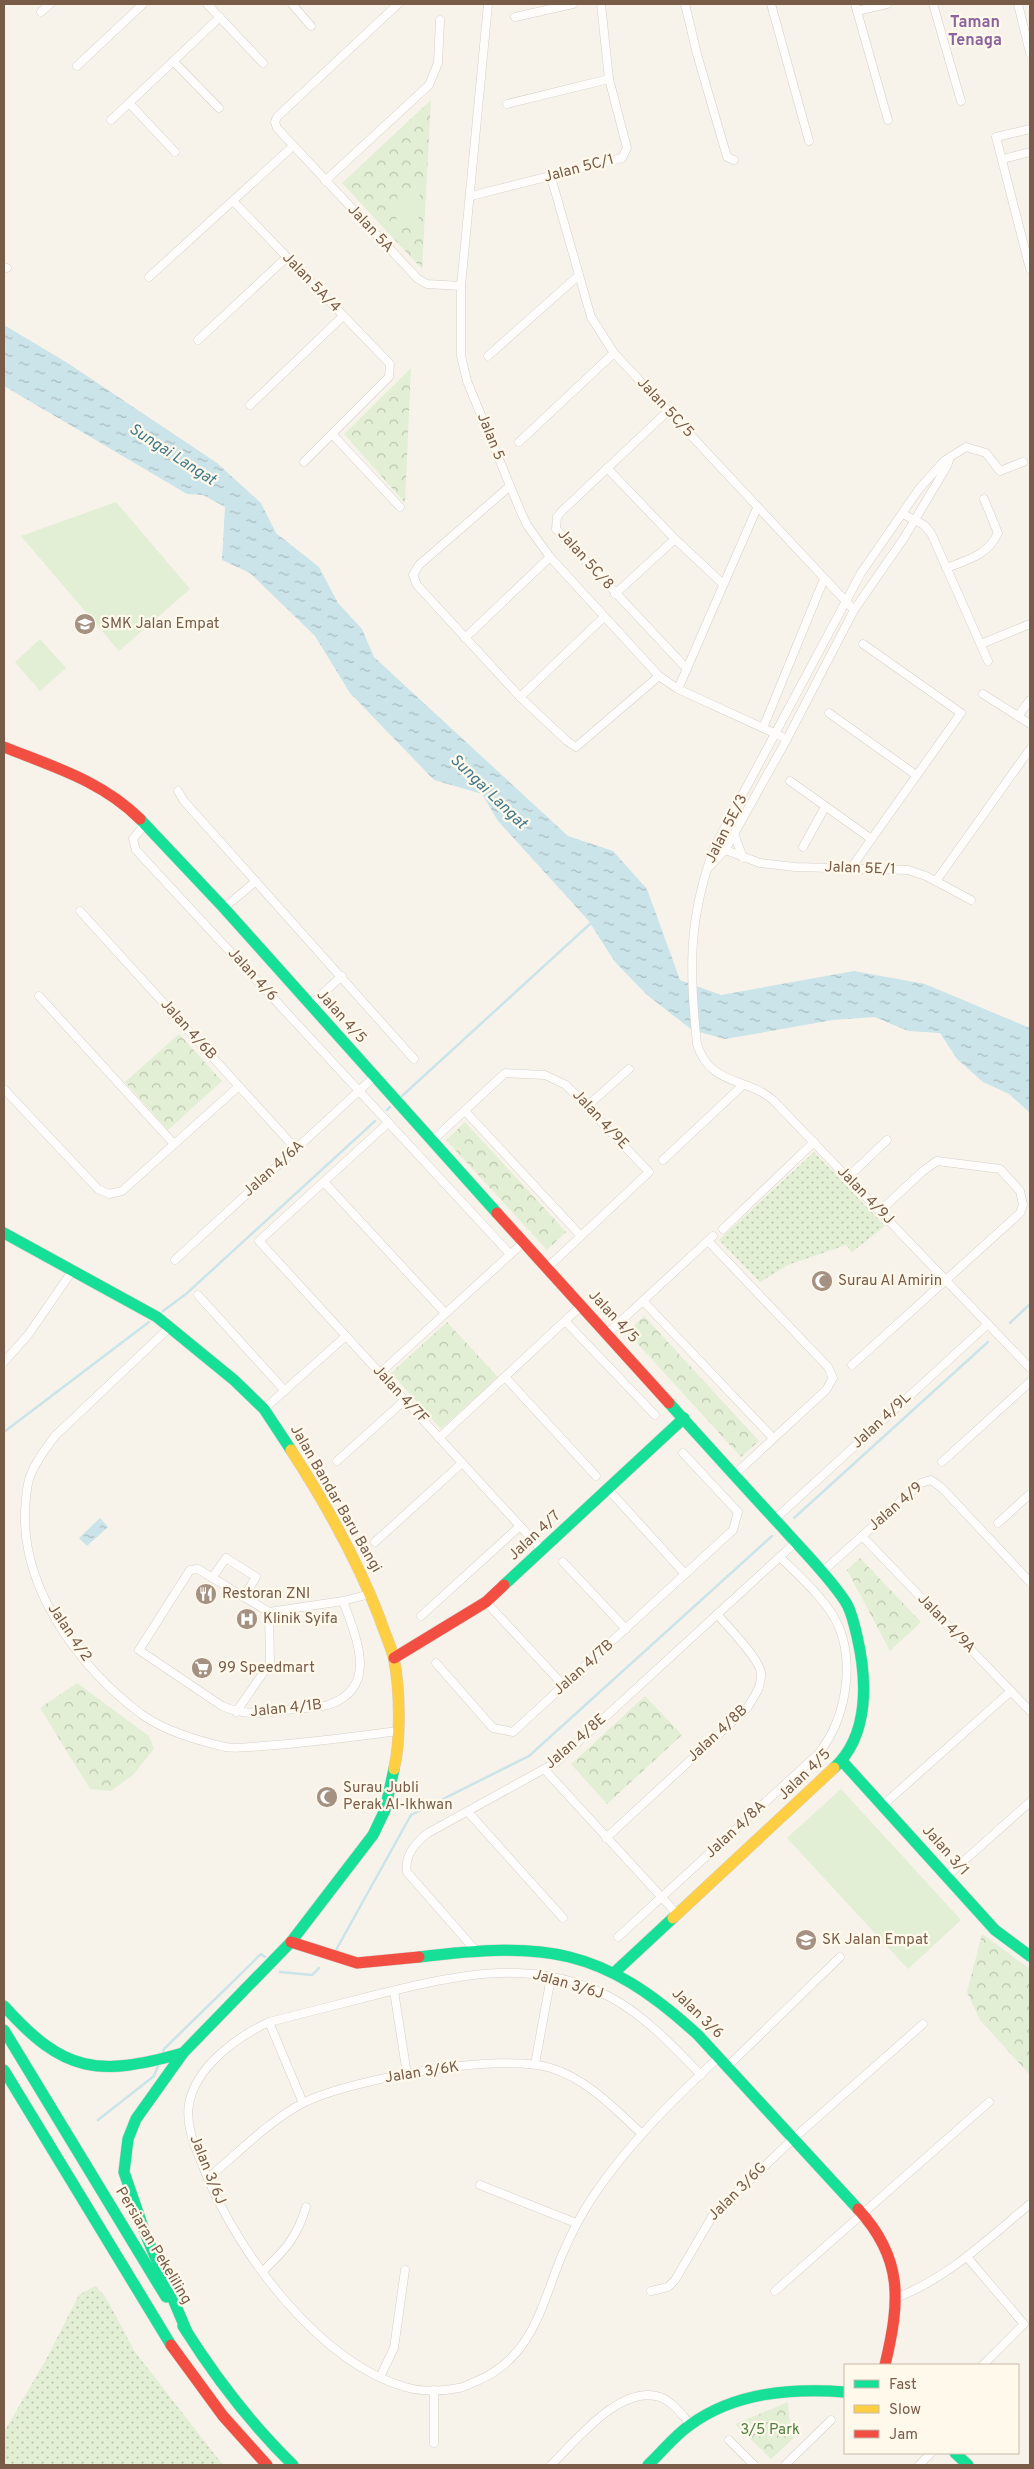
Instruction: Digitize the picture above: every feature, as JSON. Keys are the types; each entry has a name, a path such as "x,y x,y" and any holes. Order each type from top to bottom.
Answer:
{"street":[{"path":"41,12 50,4"},
{"path":"77,66 143,4"},
{"path":"208,4 263,63"},
{"path":"292,4 312,26"},
{"name":"Jalan 5A","path":"398,4 278,117 275,122 277,128 293,146 418,279 427,284 462,286"},
{"name":"Jalan 5","path":"488,4 462,286 461,356 467,381 526,524 550,557 604,618 658,676 678,689 787,739"},
{"path":"515,17 573,4"},
{"name":"Jalan 5C/1","path":"471,196 622,158 625,154 627,148 609,79 601,4"},
{"path":"685,4 697,54 727,157 734,160"},
{"path":"771,4 808,141"},
{"path":"887,4 856,8 888,120"},
{"path":"933,4 961,101"},
{"path":"1018,4 1030,50"},
{"path":"111,120 220,17"},
{"path":"325,181 428,85 438,63 440,20"},
{"path":"173,61 219,108"},
{"path":"507,104 609,79"},
{"path":"129,103 176,152"},
{"path":"1030,128 996,137 1030,270"},
{"path":"149,277 293,146"},
{"path":"1003,159 1030,152"},
{"name":"Jalan 5C/5","path":"551,177 594,323 614,353 845,600"},
{"name":"Jalan 5A/4","path":"233,201 390,364 389,377 332,434"},
{"path":"198,340 287,257"},
{"path":"488,356 579,275"},
{"path":"250,405 343,316"},
{"path":"519,442 614,353"},
{"name":"Jalan 5C/8","path":"669,410 560,512 557,517 556,529 687,669"},
{"path":"304,462 332,434 400,507"},
{"path":"950,457 966,447 986,453 1000,471 1023,462"},
{"name":"Jalan 5E/3","path":"706,870 715,846 777,734 845,600 919,488 950,457"},
{"name":"Jalan 5E/3","path":"706,870 725,850 787,739 854,610 915,521 947,466 950,457"},
{"path":"608,468 676,539 723,584"},
{"path":"510,486 419,565 413,575 416,585 520,697 567,741 576,747 658,676"},
{"path":"946,568 975,558 992,546 998,533 984,499"},
{"path":"678,689 757,508"},
{"path":"903,514 924,525 931,533 988,662"},
{"path":"616,594 676,539"},
{"path":"466,638 550,557"},
{"path":"763,728 824,579"},
{"path":"845,600 854,610"},
{"path":"520,697 604,618"},
{"path":"980,644 1030,624"},
{"path":"851,868 870,838 961,713 863,644"},
{"path":"983,694 1030,724"},
{"path":"1018,716 1030,700"},
{"path":"828,713 916,775"},
{"name":"Jalan 4/5","path":"4,747 96,784 124,803 145,824 224,908 432,1142 776,1519 822,1572 849,1610 859,1638 865,1683 860,1718 850,1748 842,1761 616,1971"},
{"path":"936,881 1030,749"},
{"path":"790,781 870,838"},
{"path":"178,790 184,801 414,1058"},
{"path":"803,847 826,806"},
{"name":"Jalan 4/6","path":"145,824 133,839 136,850 510,1254"},
{"path":"734,834 740,856"},
{"name":"Jalan 5E/1","path":"715,846 760,863 795,867 908,870 936,881 971,900"},
{"name":"Jalan 5E/1","path":"716,860 740,856"},
{"name":"Jalan 4/9J","path":"706,870 696,912 691,947 690,973 697,1044 700,1055 726,1079 767,1095 988,1324"},
{"path":"224,908 256,881"},
{"name":"Jalan 4/6B","path":"80,910 296,1149"},
{"path":"310,1005 342,976"},
{"path":"39,996 174,1144"},
{"path":"586,1107 629,1069"},
{"name":"Jalan 4/9E","path":"432,1142 505,1073 545,1075 566,1085 650,1172 547,1268"},
{"name":"Jalan 4/6A","path":"175,1260 374,1077"},
{"path":"4,1088 98,1189 109,1194 122,1190 239,1086"},
{"path":"663,1160 743,1086"},
{"path":"465,1111 581,1236"},
{"path":"388,1123 324,1182 445,1313"},
{"path":"848,1177 887,1140"},
{"path":"722,1228 814,1142"},
{"path":"852,1365 1020,1214 1023,1205 1020,1191 1000,1169 937,1161 922,1171 880,1211"},
{"name":"Jalan 4/7F","path":"324,1182 258,1241 542,1550"},
{"name":"Jalan Bandar Baru Bangi","path":"4,1233 128,1300 170,1327 234,1380 264,1409 311,1481 344,1539 370,1594 394,1658 398,1731 393,1783 385,1810 373,1835 291,1942 183,2052 136,2119 128,2139 124,2172 145,2233 187,2332"},
{"path":"608,1333 710,1238 828,1367 833,1378 826,1390 735,1474"},
{"path":"380,1373 524,1242"},
{"path":"5,1359 28,1336 73,1270"},
{"path":"198,1295 284,1391"},
{"path":"643,1301 773,1438"},
{"path":"439,1438 582,1306"},
{"path":"565,1321 655,1415"},
{"path":"988,1324 1030,1368"},
{"name":"Jalan 4/9L","path":"776,1519 988,1324"},
{"name":"Jalan 4/2","path":"170,1327 55,1436 40,1455 30,1475 25,1526 30,1555 39,1586 60,1625 103,1681 142,1714 173,1732 233,1747 294,1744 398,1731"},
{"path":"264,1409 346,1336"},
{"path":"505,1377 596,1476"},
{"path":"942,1462 1030,1382"},
{"path":"337,1461 404,1400"},
{"name":"Jalan 4/7","path":"394,1658 486,1602 684,1418"},
{"name":"Jalan 4/7B","path":"436,1662 494,1728 513,1732 733,1530 738,1512 683,1453"},
{"path":"376,1542 462,1463"},
{"name":"Jalan 4/9","path":"822,1572 921,1483 931,1480 942,1488 1030,1582"},
{"path":"608,1489 686,1574"},
{"path":"998,1522 1030,1494"},
{"path":"421,1616 520,1526"},
{"name":"Jalan 4/9A","path":"862,1536 1030,1711"},
{"name":"Jalan 4/8E","path":"476,1951 411,1877 406,1865 414,1846 420,1839 555,1763 796,1542"},
{"name":"Jalan 4/8A","path":"618,1937 818,1754 829,1740 840,1714 847,1669 839,1626 818,1596 780,1557"},
{"path":"244,1596 256,1577 226,1558 212,1578 268,1612 370,1594"},
{"path":"564,1562 626,1629"},
{"name":"Jalan 4/1B","path":"212,1578 198,1569 190,1570 139,1650 222,1706 236,1712 253,1715 327,1705 352,1691 358,1681 361,1670 358,1648 343,1600"},
{"path":"486,1602 564,1686"},
{"path":"236,1712 270,1663 268,1612"},
{"name":"Jalan 4/8B","path":"606,1838 747,1708 759,1690 761,1672 755,1660 717,1614"},
{"path":"883,1805 1011,1691"},
{"name":"Jalan 3/1","path":"842,1761 995,1930 1030,1956"},
{"path":"545,1770 678,1915"},
{"path":"947,1876 1030,1802"},
{"path":"468,1812 563,1918"},
{"name":"Jalan 3/6","path":"291,1942 346,1962 357,1963 476,1951 534,1949 576,1957 616,1971 666,2003 728,2066 863,2214 885,2245 896,2278 898,2297 885,2364"},
{"path":"728,2066 840,1957"},
{"name":"Jalan 3/6J","path":"701,2075 669,2041 613,1999 592,1989 552,1977 507,1971 474,1974 394,1991 269,2022 238,2040 222,2053 196,2086 190,2101 188,2116 191,2135 208,2178 234,2230 262,2272 304,2319 331,2344 380,2377 407,2388 434,2390 461,2388 491,2375 517,2354 536,2324 576,2224 620,2159 642,2134 701,2075 719,2057"},
{"path":"535,2064 552,1977"},
{"path":"394,1991 407,2074"},
{"path":"4,2006 39,2042 62,2058 97,2068 128,2067 183,2052"},
{"path":"269,2022 303,2103"},
{"name":"Jalan 3/6G","path":"651,2291 664,2289 672,2284 713,2215 793,2139 923,2024"},
{"name":"Persiaran Pekeliling","path":"4,2030 187,2332 234,2402 270,2443 293,2465"},
{"name":"Jalan 3/6K","path":"208,2178 274,2123 303,2103 356,2085 407,2074 482,2064 518,2062 535,2064 567,2074 586,2086 642,2134"},
{"path":"4,2070 171,2346 223,2416 266,2465"},
{"path":"775,2291 989,2102"},
{"path":"480,2185 576,2224"},
{"path":"898,2297 914,2291 967,2257 1030,2204"},
{"path":"262,2272 287,2248 300,2229 306,2208"},
{"path":"967,2257 1024,2324 984,2364"},
{"path":"380,2377 394,2348 405,2270"},
{"path":"434,2390 434,2443"},
{"path":"648,2465 691,2425 722,2408 763,2395 797,2390 844,2392"},
{"path":"551,2465 609,2410 627,2399 644,2395 660,2398 676,2408 691,2425"},
{"path":"785,2465 831,2420"},
{"path":"729,2440 754,2465"},
{"path":"919,2465 930,2454"},
{"path":"956,2454 968,2465"}],"green space":[{"path":"431,100 422,269 342,183"},
{"path":"398,189 420,190 418,227 396,226"},
{"path":"411,368 405,503 344,434"},
{"path":"116,502 190,589 119,651 21,536"},
{"path":"40,639 66,668 40,691 15,662"},
{"path":"179,1034 222,1081 168,1130 125,1082"},
{"path":"465,1122 566,1232 547,1250 446,1140"},
{"path":"814,1152 885,1226 852,1252 846,1245 788,1265 760,1282 719,1240"},
{"path":"644,1316 759,1441 741,1457 627,1332"},
{"path":"447,1322 498,1377 441,1429 391,1373"},
{"path":"860,1558 921,1622 890,1651 847,1570"},
{"path":"77,1683 149,1736 154,1749 133,1775 111,1791 90,1789 40,1708"},
{"path":"645,1696 682,1735 607,1804 571,1764"},
{"path":"841,1789 961,1920 908,1969 787,1838"},
{"path":"982,1934 1030,1969 1030,2075 980,2020 967,1992"},
{"path":"95,2286 105,2296 135,2352 223,2465 4,2465 4,2432 48,2356 79,2295"},
{"name":"3/5 Park","path":"788,2402 790,2425 795,2437 771,2459 735,2424"}],"water":[{"name":"Sungai Langat","path":"4,325 66,362 217,463 261,503 276,533 319,567 338,603 362,629 374,657 568,836 613,851 647,889 680,980 721,995 854,971 925,984 1030,1028 1030,1113 1009,1094 983,1082 957,1059 940,1033 908,1031 875,1017 833,1020 725,1039 692,1030 647,995 615,962 588,920 498,821 482,794 434,780 350,693 315,636 250,573 222,560 225,507 203,495 187,494 4,386"},
{"path":"100,1518 108,1527 87,1546 79,1538"}],"waterway":[{"path":"402,1096 591,923"},
{"path":"387,1110 390,1107"},
{"path":"163,1311 186,1294 375,1121"},
{"path":"1010,1323 1030,1304"},
{"path":"4,1432 149,1322"},
{"path":"794,1518 988,1342"},
{"path":"336,1950 411,1815 529,1756 772,1536"},
{"path":"163,2054 164,2049 261,1954 265,1957"},
{"path":"280,1972 312,1975 319,1968"},
{"path":"98,2120 154,2076 158,2066"}],"traffic: fast":[{"path":"140,819 224,908 497,1213"},
{"path":"4,1233 157,1317 234,1380 264,1409 291,1450"},
{"path":"669,1403 822,1572 838,1591 849,1609 854,1623 863,1670 863,1706 854,1740 846,1755 834,1768"},
{"path":"504,1585 684,1418"},
{"path":"842,1761 995,1930 1030,1956"},
{"path":"187,2332 145,2233 124,2172 128,2139 136,2119 183,2053 291,1942 373,1835 385,1810 394,1769"},
{"path":"616,1971 673,1918"},
{"path":"419,1957 502,1950 537,1952 569,1957 600,1967 631,1983 663,2005 698,2035 858,2209"},
{"path":"4,2006 45,2045 65,2057 84,2064 105,2066 128,2065 183,2053"},
{"path":"4,2030 166,2297"},
{"path":"4,2070 171,2345"},
{"path":"183,2326 234,2399 262,2433 293,2465"},
{"path":"648,2465 684,2429 707,2414 726,2405 745,2399 785,2392 844,2392"},
{"path":"956,2454 968,2465"}],"traffic: slow":[{"path":"291,1450 351,1553 371,1597 391,1649 396,1671 399,1714 398,1744 394,1769"},
{"path":"673,1918 834,1768"}],"traffic: jam":[{"path":"4,747 76,776 110,795 140,819"},
{"path":"497,1213 669,1403"},
{"path":"394,1658 486,1602 504,1585"},
{"path":"291,1942 357,1963 419,1957"},
{"path":"858,2209 873,2227 884,2246 891,2264 894,2282 894,2321 885,2364"},
{"path":"171,2345 223,2416 267,2465"}],"place":[{"name":"SMK Jalan Empat","path":"85,624"},
{"name":"Surau Al Amirin","path":"822,1281"},
{"name":"Restoran ZNI","path":"206,1594"},
{"name":"Klinik Syifa","path":"247,1619"},
{"name":"99 Speedmart","path":"202,1668"},
{"name":"Surau Jubli Perak Al-Ikhwan","path":"327,1797"},
{"name":"SK Jalan Empat","path":"806,1940"}],"district":[{"name":"Taman Tenaga","path":"975,32"}]}
